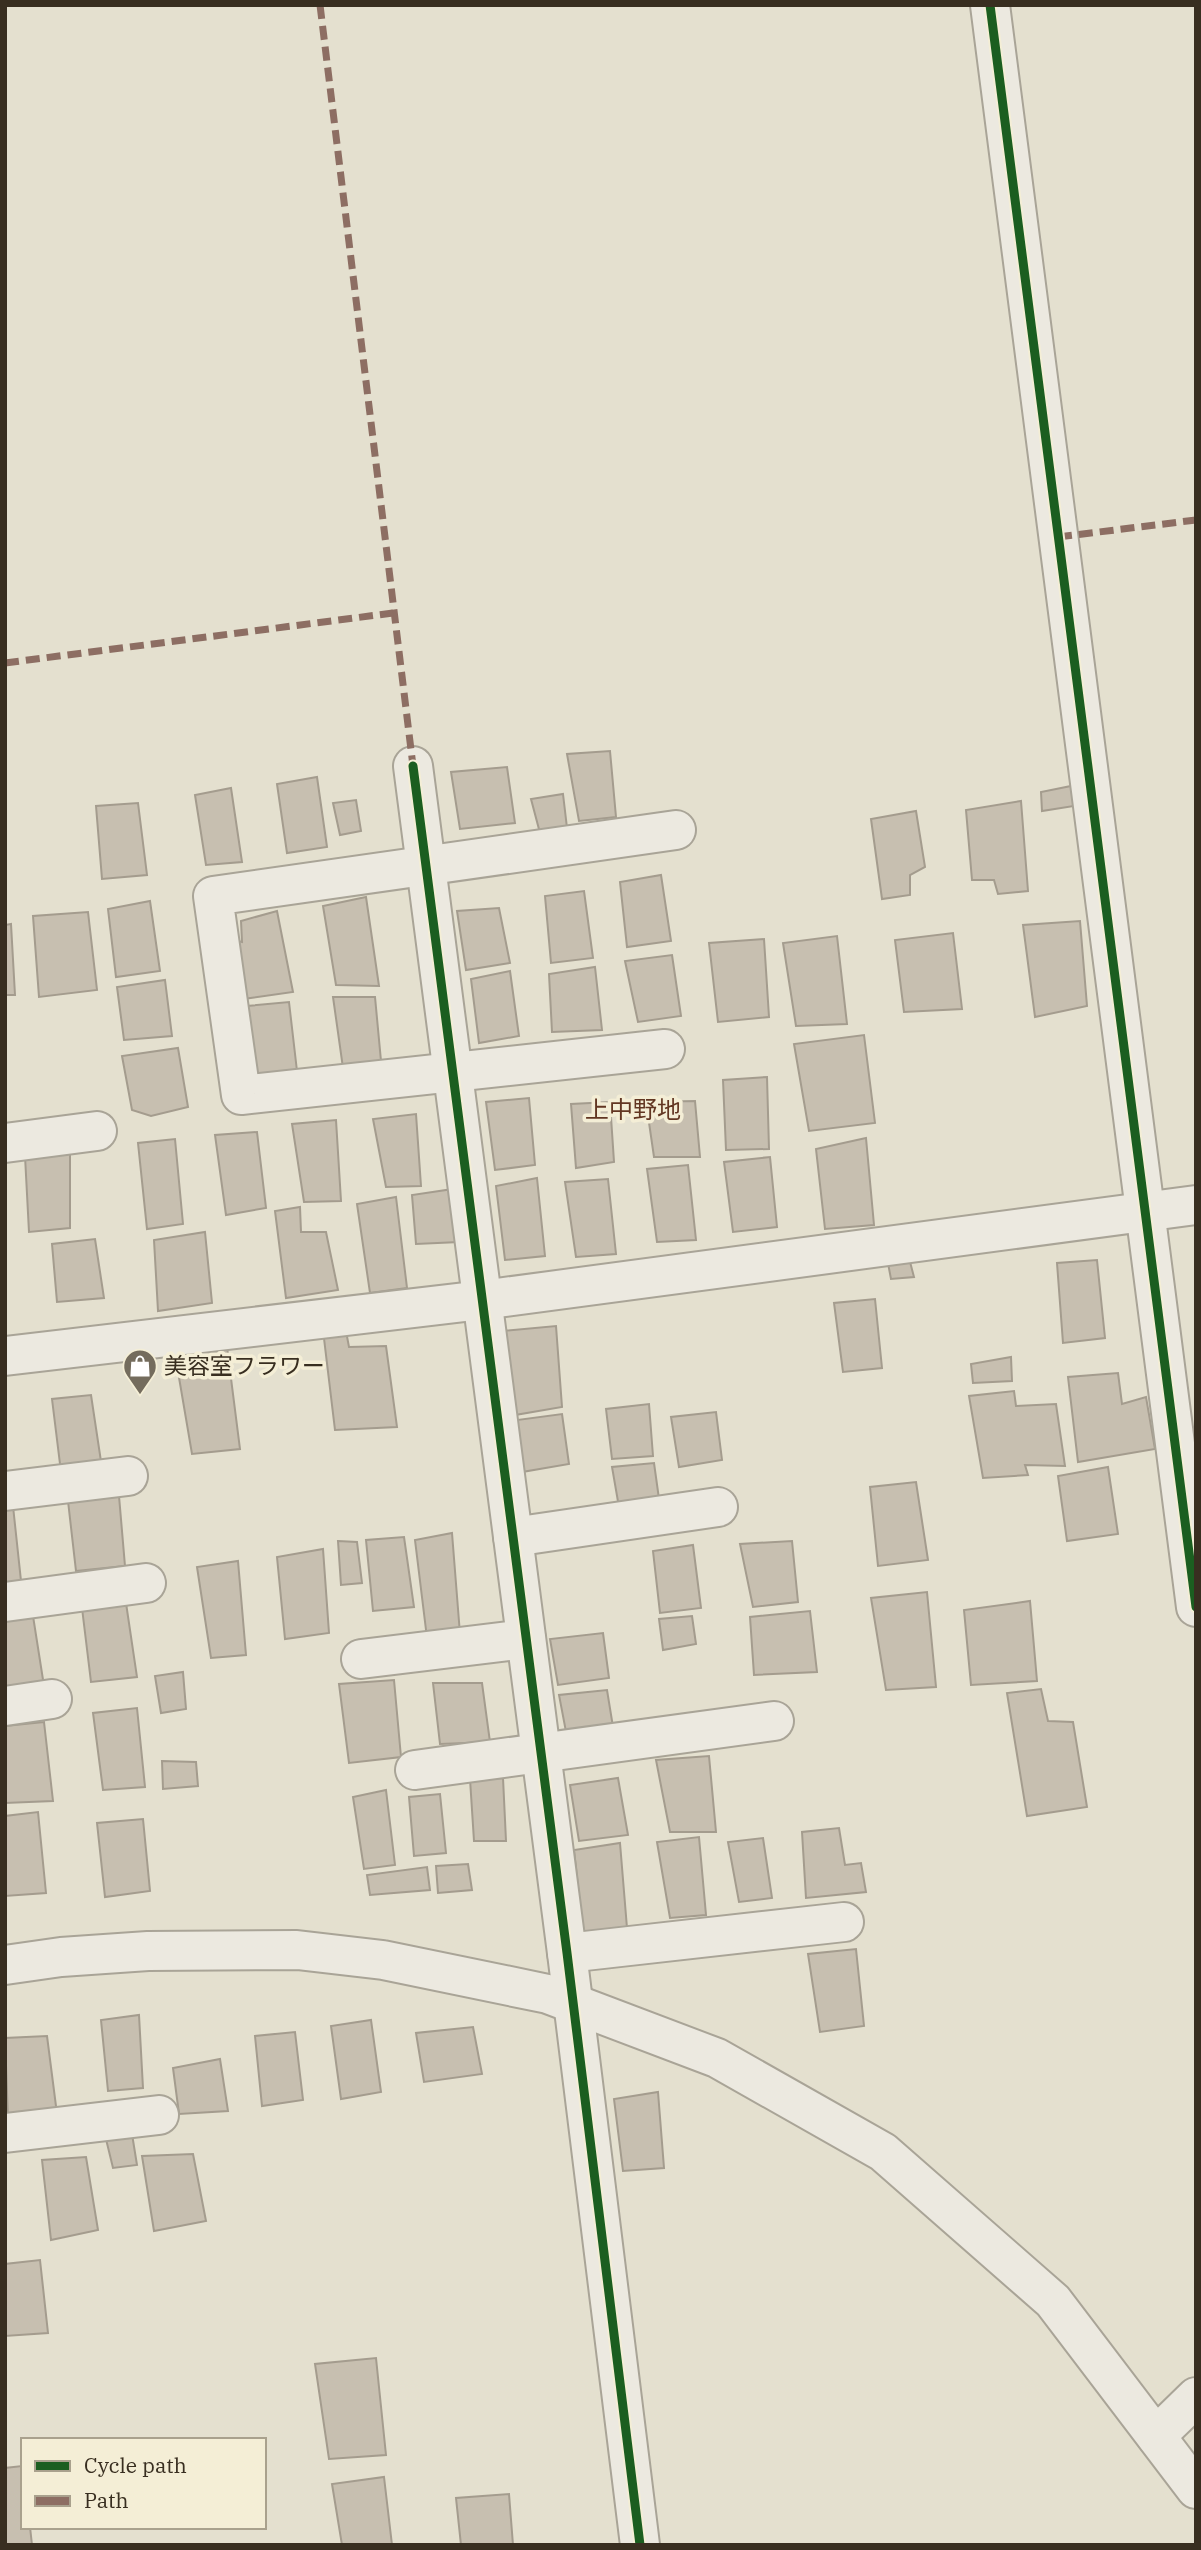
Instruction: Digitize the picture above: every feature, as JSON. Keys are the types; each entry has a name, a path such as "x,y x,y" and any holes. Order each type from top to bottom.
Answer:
{"street":[{"path":"990,5 1145,1211 1186,1451 1196,1607"},
{"path":"413,766 567,1953 640,2545"},
{"path":"665,1049 241,1095 213,896 676,830"},
{"path":"5,1143 97,1131"},
{"path":"5,1356 482,1300 1196,1205"},
{"path":"5,1491 128,1476"},
{"path":"513,1537 718,1507"},
{"path":"5,1602 146,1583"},
{"path":"361,1659 526,1639"},
{"path":"5,1706 52,1699"},
{"path":"415,1770 774,1721"},
{"path":"567,1953 844,1922"},
{"path":"5,1965 61,1957 148,1951 298,1950 383,1960 548,1994 716,2058 883,2152 1053,2301 1196,2489"},
{"path":"5,2133 159,2115"},
{"path":"1156,2437 1196,2397"}],"building":[{"path":"610,751 616,817 579,821 567,754"},
{"path":"507,767 515,823 460,829 451,772"},
{"path":"317,777 327,847 287,853 277,784"},
{"path":"1071,786 1074,806 1042,811 1041,792"},
{"path":"231,788 242,862 206,865 195,795"},
{"path":"563,794 567,828 540,833 531,799"},
{"path":"356,800 361,831 340,835 333,803"},
{"path":"1021,801 1028,891 998,894 994,880 972,880 966,810"},
{"path":"138,803 147,875 102,879 96,806"},
{"path":"916,811 925,867 910,875 910,895 882,899 871,819"},
{"path":"661,875 671,941 627,947 620,882"},
{"path":"584,891 593,958 551,963 545,896"},
{"path":"366,897 379,986 336,985 323,906"},
{"path":"150,901 160,971 116,977 108,909"},
{"path":"499,908 510,963 466,970 457,911"},
{"path":"277,911 293,992 243,999 233,940 242,942 241,921"},
{"path":"88,912 97,990 39,997 33,916"},
{"path":"1080,921 1087,1006 1035,1017 1023,925"},
{"path":"11,924 15,995 5,995 5,925"},
{"path":"953,933 962,1009 904,1012 895,940"},
{"path":"837,936 847,1024 796,1026 783,943"},
{"path":"764,939 769,1017 718,1022 709,943"},
{"path":"672,955 681,1016 638,1022 625,961"},
{"path":"595,967 602,1030 552,1032 549,974"},
{"path":"510,971 519,1036 479,1043 471,979"},
{"path":"165,980 172,1036 124,1040 117,987"},
{"path":"333,997 375,997 381,1061 343,1068"},
{"path":"289,1002 297,1071 254,1076 247,1006"},
{"path":"864,1035 875,1123 809,1131 794,1044"},
{"path":"178,1048 188,1107 151,1116 132,1110 122,1056"},
{"path":"767,1077 769,1149 726,1150 723,1080"},
{"path":"529,1098 535,1165 495,1170 486,1102"},
{"path":"695,1101 700,1157 654,1157 646,1102"},
{"path":"610,1102 614,1162 576,1168 571,1104"},
{"path":"416,1114 421,1186 386,1187 373,1119"},
{"path":"336,1120 341,1201 304,1202 292,1124"},
{"path":"257,1132 266,1208 226,1215 215,1135"},
{"path":"866,1138 874,1225 825,1229 816,1149"},
{"path":"175,1139 183,1224 147,1229 138,1143"},
{"path":"70,1153 70,1228 29,1232 25,1156"},
{"path":"770,1157 777,1227 733,1232 724,1162"},
{"path":"688,1165 696,1240 657,1242 647,1169"},
{"path":"537,1178 545,1256 505,1260 496,1186"},
{"path":"608,1179 616,1254 576,1257 565,1182"},
{"path":"453,1189 459,1242 416,1244 412,1195"},
{"path":"396,1197 407,1288 370,1293 357,1204"},
{"path":"300,1207 301,1232 326,1232 338,1290 286,1298 275,1211"},
{"path":"205,1232 212,1303 158,1311 154,1240"},
{"path":"95,1239 104,1298 57,1302 52,1244"},
{"path":"887,1258 909,1258 914,1277 891,1279"},
{"path":"1097,1260 1105,1338 1063,1343 1057,1263"},
{"path":"875,1299 882,1368 843,1372 834,1303"},
{"path":"345,1326 349,1347 386,1346 397,1427 335,1430 323,1330"},
{"path":"556,1326 562,1407 515,1415 502,1331"},
{"path":"227,1347 240,1449 192,1454 175,1354"},
{"path":"1011,1357 1012,1381 973,1383 971,1364"},
{"path":"1118,1373 1122,1404 1146,1397 1155,1449 1078,1462 1068,1377"},
{"path":"1014,1391 1016,1406 1056,1404 1065,1466 1025,1465 1028,1475 983,1478 969,1396"},
{"path":"91,1395 102,1468 61,1472 52,1399"},
{"path":"649,1404 653,1456 612,1459 606,1409"},
{"path":"716,1412 722,1460 679,1467 671,1417"},
{"path":"562,1414 569,1464 522,1472 517,1420"},
{"path":"654,1463 660,1506 620,1513 612,1467"},
{"path":"1108,1467 1118,1534 1067,1541 1058,1476"},
{"path":"916,1482 928,1560 878,1566 870,1487"},
{"path":"119,1496 125,1566 76,1571 68,1501"},
{"path":"13,1506 21,1581 5,1583 5,1507"},
{"path":"452,1533 460,1634 427,1638 415,1540"},
{"path":"404,1537 414,1607 373,1611 366,1540"},
{"path":"338,1541 357,1542 362,1583 341,1585"},
{"path":"792,1541 798,1602 753,1607 740,1544"},
{"path":"693,1545 701,1608 660,1613 653,1551"},
{"path":"323,1549 329,1633 285,1639 277,1557"},
{"path":"238,1561 246,1655 211,1658 197,1567"},
{"path":"927,1592 936,1687 886,1690 871,1598"},
{"path":"1030,1601 1037,1681 971,1685 964,1610"},
{"path":"126,1603 137,1677 91,1682 82,1608"},
{"path":"810,1611 817,1672 754,1675 750,1617"},
{"path":"33,1616 44,1686 5,1693 5,1620"},
{"path":"692,1616 696,1644 663,1650 659,1619"},
{"path":"603,1633 609,1678 558,1685 550,1639"},
{"path":"183,1672 186,1709 161,1713 155,1676"},
{"path":"394,1680 401,1757 349,1763 339,1684"},
{"path":"433,1683 482,1683 490,1742 440,1744"},
{"path":"1041,1689 1048,1721 1073,1722 1087,1807 1027,1816 1007,1693"},
{"path":"607,1690 614,1733 567,1737 559,1695"},
{"path":"137,1708 145,1787 103,1790 93,1713"},
{"path":"44,1722 53,1801 5,1803 5,1726"},
{"path":"709,1756 716,1832 670,1832 656,1760"},
{"path":"162,1761 196,1762 198,1786 163,1789"},
{"path":"503,1778 506,1841 474,1841 470,1779"},
{"path":"618,1778 628,1835 579,1841 570,1785"},
{"path":"386,1790 395,1865 364,1869 353,1797"},
{"path":"440,1794 446,1853 414,1856 409,1797"},
{"path":"38,1812 46,1893 5,1896 5,1816"},
{"path":"143,1819 150,1891 105,1897 97,1823"},
{"path":"839,1828 845,1865 861,1863 866,1892 806,1898 802,1832"},
{"path":"699,1837 706,1915 670,1918 657,1842"},
{"path":"763,1838 772,1898 739,1902 728,1842"},
{"path":"620,1843 627,1928 583,1932 574,1850"},
{"path":"468,1864 472,1890 438,1893 436,1866"},
{"path":"427,1867 430,1890 370,1895 367,1875"},
{"path":"856,1949 864,2026 820,2032 808,1954"},
{"path":"139,2015 143,2088 108,2091 101,2020"},
{"path":"371,2020 381,2092 341,2099 331,2026"},
{"path":"473,2027 482,2074 424,2082 416,2033"},
{"path":"295,2032 303,2100 262,2106 255,2036"},
{"path":"47,2036 57,2114 8,2120 5,2038"},
{"path":"220,2059 228,2111 179,2114 173,2068"},
{"path":"658,2092 664,2168 623,2171 614,2099"},
{"path":"132,2134 137,2165 113,2168 105,2135"},
{"path":"193,2154 206,2221 154,2231 142,2156"},
{"path":"86,2157 98,2230 51,2240 42,2160"},
{"path":"40,2260 48,2333 5,2336 5,2264"},
{"path":"376,2358 386,2455 329,2459 315,2364"},
{"path":"21,2466 21,2529 30,2529 32,2545 5,2545 5,2468"},
{"path":"384,2477 392,2545 342,2545 332,2484"},
{"path":"509,2494 513,2545 461,2545 456,2498"}],"marked path":[{"path":"320,5 413,766"},
{"path":"1058,537 1196,520"},
{"path":"5,663 393,613"}],"cycle path":[{"path":"990,5 1196,1607"},
{"path":"413,766 567,1953 640,2545"}],"place":[{"name":"美容室フラワー","path":"140,1396"}],"district":[{"name":"上中野地","path":"633,1110"}]}
